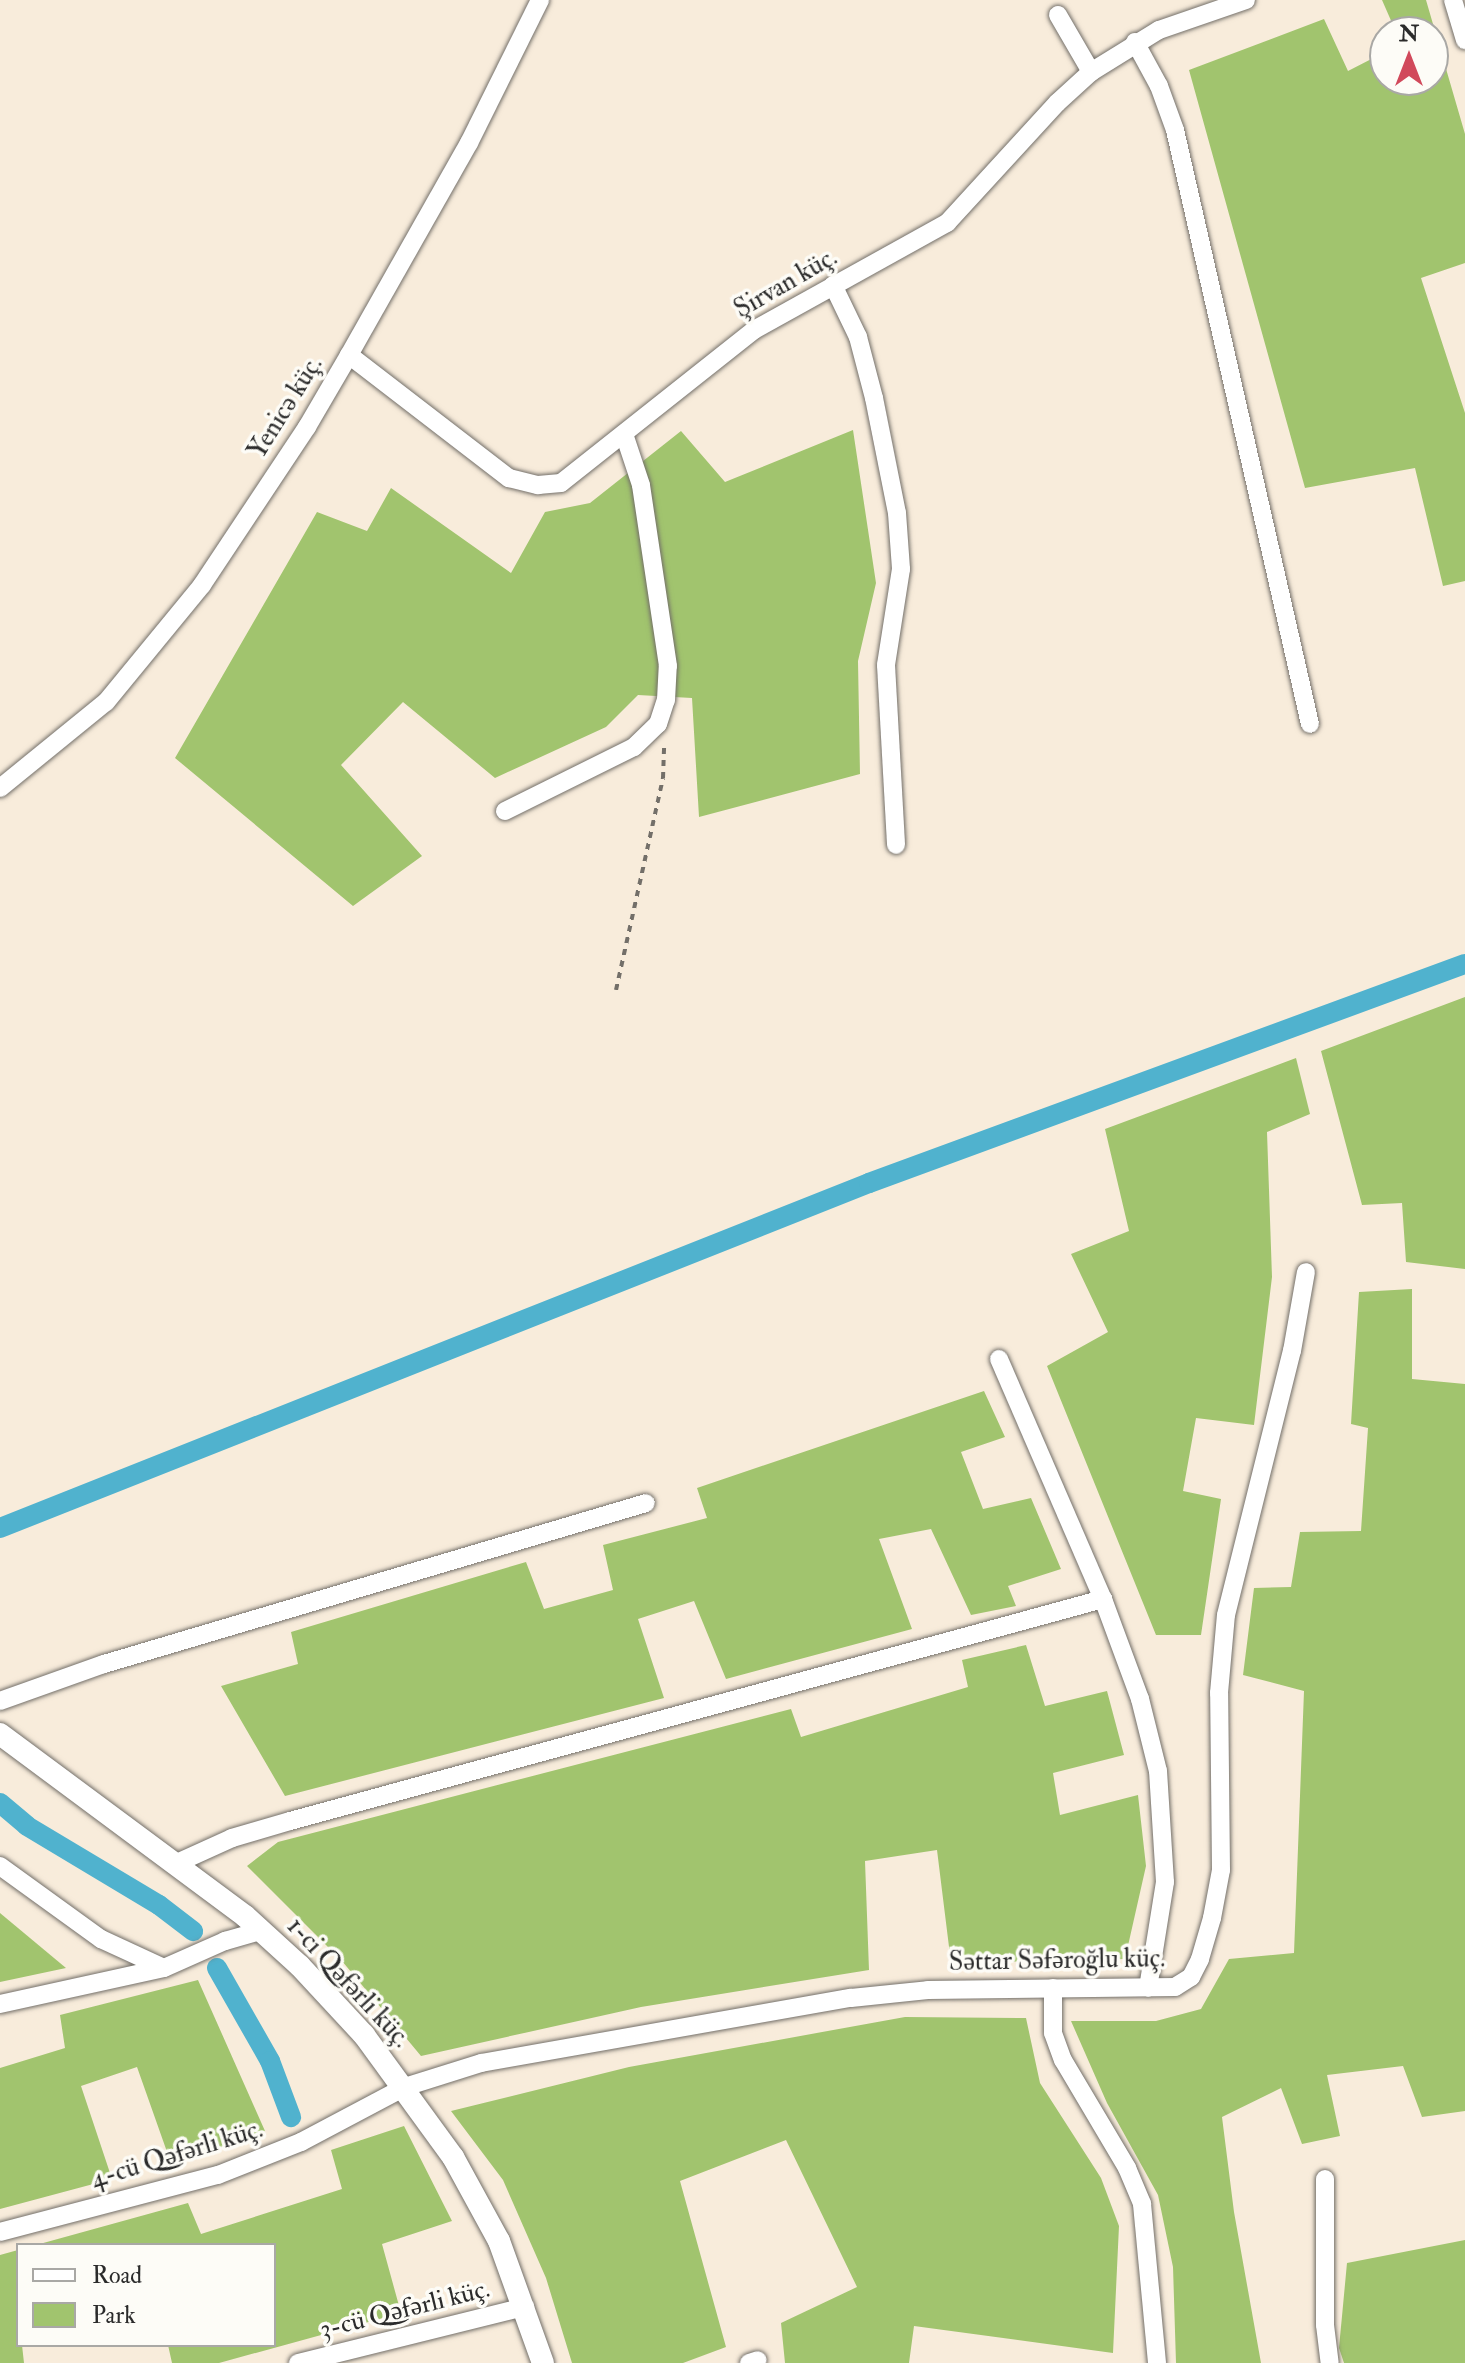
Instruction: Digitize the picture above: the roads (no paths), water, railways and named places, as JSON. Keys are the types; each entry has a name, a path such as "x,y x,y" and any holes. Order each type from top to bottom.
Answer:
{"street":[{"name":"Şirvan küç.","path":"349,355 509,478 538,485 561,483 691,376 754,330 947,223 1057,103 1091,72 1135,42 1246,0"},
{"path":"1453,0 1465,40"},
{"name":"Yenicə küç.","path":"0,788 106,702 202,585 307,427 349,355 469,143 536,2"},
{"path":"1058,15 1091,72"},
{"path":"1135,42 1159,86 1175,130 1310,724"},
{"path":"833,285 858,337 874,398 897,513 901,569 886,665 896,845"},
{"path":"505,811 634,747 658,724 666,700 668,666 641,485 624,434"},
{"name":"Səttar Səfəroğlu küç.","path":"405,2087 481,2063 851,1998 928,1990 1175,1987 1191,1977 1212,1918 1221,1870 1219,1693 1226,1615 1292,1351 1306,1272"},
{"path":"999,1359 1103,1599 1140,1699 1158,1771 1165,1882 1148,1988"},
{"path":"0,1701 104,1664 646,1503"},
{"path":"177,1863 232,1838 304,1817 1103,1599"},
{"name":"1-ci Qəfərli küç.","path":"0,1734 177,1863 261,1931 364,2035 405,2087 453,2157 499,2241 543,2363"},
{"path":"0,1866 101,1939 164,1968"},
{"path":"0,2004 164,1968 212,1946 261,1931"},
{"path":"1053,1988 1053,2033 1063,2060 1127,2168 1142,2204 1157,2363"},
{"name":"4-cü Qəfərli küç.","path":"0,2232 218,2175 312,2137 405,2087"},
{"path":"1325,2179 1325,2325 1330,2363"},
{"name":"3-cü Qəfərli küç.","path":"298,2363 525,2307"}],"waterway":[{"path":"0,1528 869,1183 1465,964"},
{"path":"0,1803 27,1826 159,1905 193,1931"},
{"path":"217,1968 270,2061 291,2117"}]}
